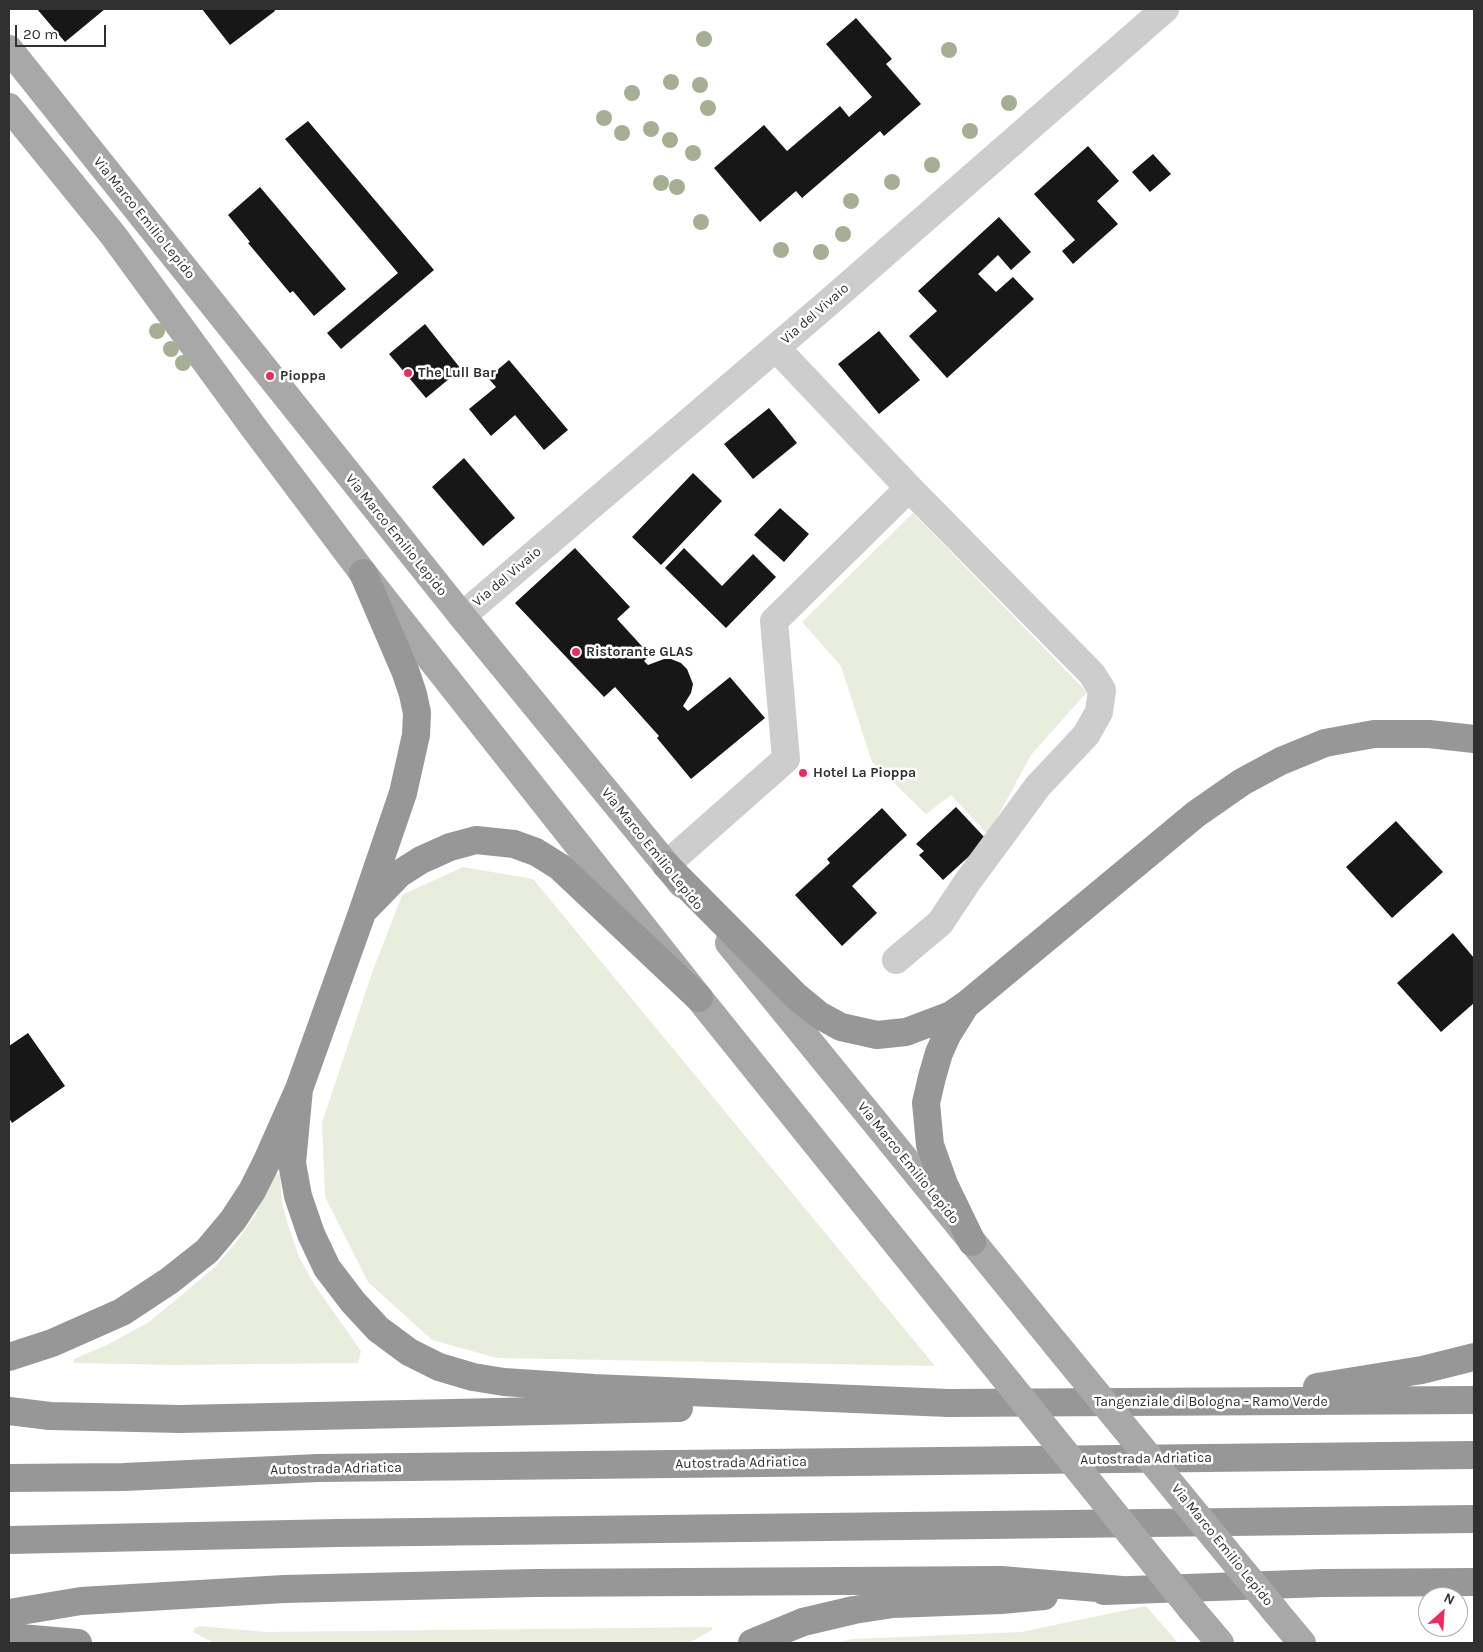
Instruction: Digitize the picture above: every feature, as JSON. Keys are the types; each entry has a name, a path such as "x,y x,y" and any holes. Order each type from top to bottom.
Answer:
{"highway":[{"path":"9,1357 52,1343 122,1312 169,1281 206,1251 233,1220 252,1191 299,1089 362,913 405,785 416,735 417,713 406,673 363,573"},
{"path":"666,865 796,996 819,1014 841,1027 877,1035 906,1032 951,1015 967,1004 1196,814 1250,778 1281,761 1325,743 1374,734 1430,734 1474,739"},
{"path":"362,913 399,874 420,860 450,846 476,840 514,844 536,852 560,867 699,998"},
{"path":"967,1004 947,1035 939,1053 926,1103 930,1145 944,1184 972,1242"},
{"path":"299,1089 292,1163 298,1196 311,1234 327,1268 353,1302 378,1329 409,1352 438,1367 474,1378 504,1382 594,1388 948,1403"},
{"path":"1176,1402 1366,1380 1422,1370 1474,1357"},
{"name":"Tangenziale di Bologna - Ramo Verde","path":"948,1403 1474,1400"},
{"path":"9,1411 50,1416 180,1419 948,1403"},
{"name":"Autostrada Adriatica","path":"9,1478 124,1477 318,1468 1474,1455"},
{"path":"9,1466 124,1477"},
{"path":"9,1540 337,1533 1474,1519"},
{"path":"9,1613 81,1601 284,1589 534,1583 1001,1580 1122,1590"},
{"path":"752,1643 803,1622 854,1610 893,1604 1001,1600 1122,1590 1361,1583 1474,1582"},
{"path":"1361,1583 1474,1588"},
{"path":"9,1638 78,1643"}],"main road":[{"name":"Via Marco Emilio Lepido","path":"9,49 462,616 972,1242 1302,1643"},
{"path":"9,107 113,235 363,573 699,998 1220,1643"}],"street":[{"name":"Via del Vivaio","path":"462,616 776,348 1166,9"},
{"path":"776,348 909,488 1092,674 1102,690 1099,712 1086,735 1038,786 968,880 940,923 896,960"},
{"path":"666,865 786,759 774,621 909,488"}],"green space":[{"path":"913,513 1087,692 1031,755 988,835 951,795 926,814 872,762 841,666 802,622"},
{"path":"463,867 533,879 935,1366 497,1358 432,1340 368,1282 325,1197 322,1123 372,973 402,895"},
{"path":"276,1173 280,1174 282,1203 299,1257 314,1284 361,1351 358,1363 174,1365 73,1363 74,1359 109,1344 149,1322 214,1268 235,1244 254,1217"},
{"path":"1146,1606 1178,1643 835,1643 853,1639 1021,1632"},
{"path":"200,1626 265,1632 712,1627 712,1630 689,1643 214,1643 193,1632 195,1628"}],"building":[{"path":"37,9 105,9 65,42"},
{"path":"202,9 274,9 275,11 230,45"},
{"path":"856,18 892,59 886,64 921,104 884,136 880,131 802,198 796,191 760,222 714,168 764,125 787,151 840,106 849,117 872,97 826,44"},
{"path":"308,121 434,270 341,349 327,333 398,273 285,139"},
{"path":"1088,146 1119,181 1097,201 1118,224 1073,264 1062,251 1075,240 1034,194"},
{"path":"1153,154 1171,174 1150,192 1132,172"},
{"path":"260,187 346,289 314,316 293,291 290,293 248,243 250,242 228,215"},
{"path":"999,217 1031,252 1011,270 998,255 978,274 996,292 1013,277 1034,299 947,378 909,336 937,311 918,291"},
{"path":"425,324 461,369 426,398 389,354"},
{"path":"879,331 920,380 879,414 838,364"},
{"path":"509,360 568,430 544,450 515,415 491,436 469,409 496,387 488,378"},
{"path":"769,408 797,443 753,479 724,444"},
{"path":"464,458 515,518 483,546 432,487"},
{"path":"693,473 722,501 661,565 632,537"},
{"path":"780,508 809,534 784,562 754,535"},
{"path":"575,548 630,607 617,619 650,655 644,661 648,665 664,659 671,659 681,663 687,669 693,684 691,693 683,706 688,711 730,677 765,718 691,779 657,738 659,736 615,687 604,697 515,603"},
{"path":"684,548 722,586 753,554 776,577 726,628 665,568"},
{"path":"956,807 987,840 943,880 919,855 924,851 916,844"},
{"path":"882,808 907,835 852,886 877,913 842,946 795,895 830,863 827,859"},
{"path":"1396,821 1443,872 1392,918 1346,867"},
{"path":"1453,933 1474,958 1474,1003 1441,1032 1397,983"},
{"path":"28,1033 65,1086 12,1123 9,1118 9,1046"}],"place":[{"name":"The Lull Bar","path":"408,373"},
{"name":"Pioppa","path":"270,376"},
{"name":"Ristorante GLAS","path":"576,652"},
{"name":"Hotel La Pioppa","path":"803,773"}]}
